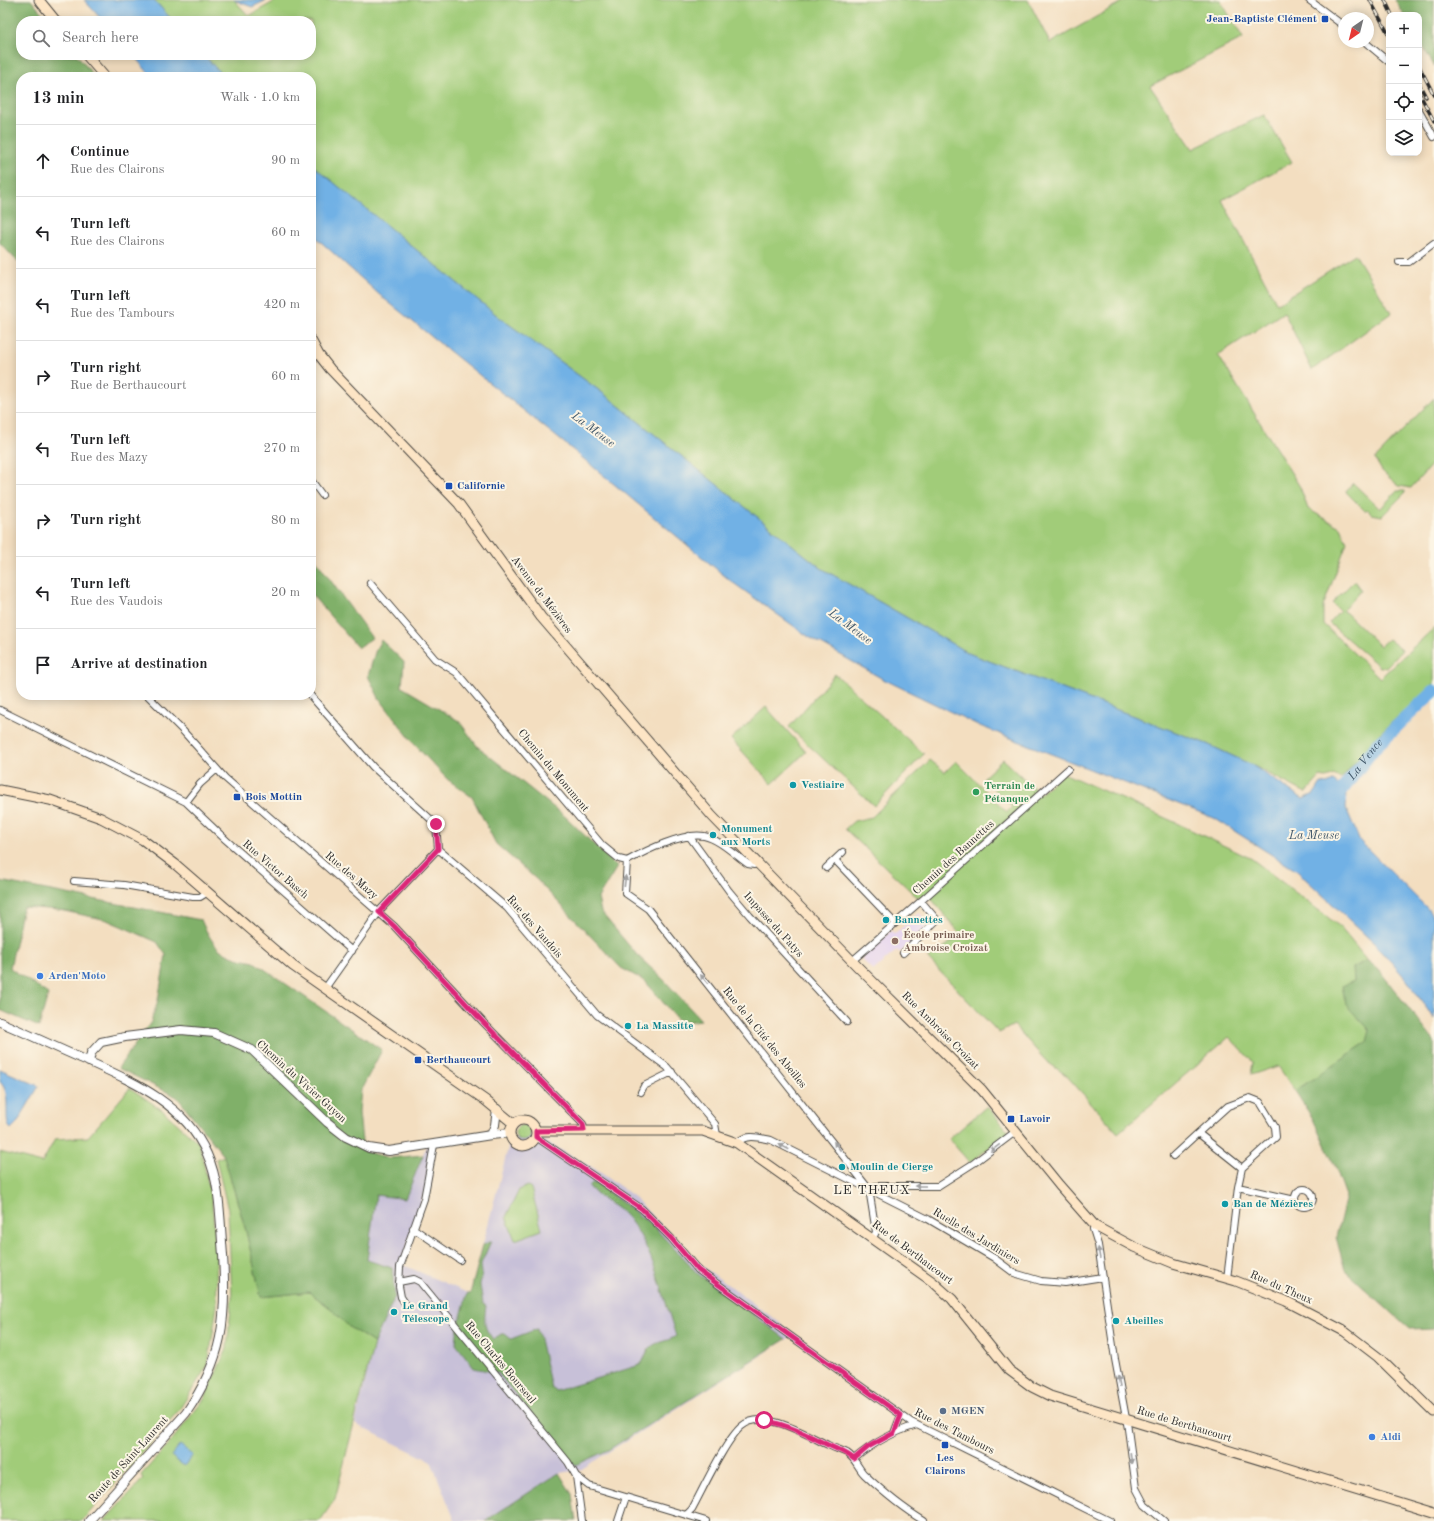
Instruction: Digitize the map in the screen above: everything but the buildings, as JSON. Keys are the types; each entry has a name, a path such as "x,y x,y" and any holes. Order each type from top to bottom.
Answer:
{"main road":[{"path":"39,0 52,16"},
{"path":"90,60 101,72"},
{"name":"Avenue de Mézières","path":"316,355 459,504 540,617 712,816 756,863"},
{"path":"0,790 50,800 101,818 123,828 164,856 293,966 326,987 497,1109 514,1124"},
{"name":"Rue Ambroise Croizat","path":"756,863 982,1090 1015,1132 1095,1226"},
{"path":"518,1121 527,1121 534,1126 536,1134 528,1146 520,1146 512,1142 510,1133 514,1124 518,1121"},
{"name":"Rue de Berthaucourt","path":"536,1134 584,1130 702,1131 737,1143 923,1274 952,1299 1009,1370 1032,1387 1050,1396 1434,1513"},
{"name":"Rue du Theux","path":"1095,1226 1134,1247 1173,1263 1227,1279 1286,1301 1344,1331 1378,1357 1434,1412"}],"street":[{"path":"1309,0 1338,22"},
{"path":"1372,48 1386,60"},
{"path":"1422,115 1434,137"},
{"path":"1399,262 1410,262 1434,243"},
{"path":"316,487 322,495"},
{"name":"Chemin du Monument","path":"370,583 435,659 457,673 602,845 619,859 627,861"},
{"name":"Rue des Mazy","path":"153,700 231,783 394,926 483,1022 583,1124 584,1130"},
{"path":"314,700 373,767 436,824 438,849 379,912 326,987"},
{"name":"Rue Victor Basch","path":"0,710 186,802 226,840 352,950"},
{"path":"186,802 200,784 217,768"},
{"name":"Chemin des Bannettes","path":"852,961 1068,769"},
{"path":"627,861 642,853 689,836 705,836 714,840 748,864 754,865 756,863"},
{"name":"Impasse du Patys","path":"689,836 729,891 750,916 847,1022"},
{"name":"Rue des Vaudois","path":"438,849 507,908 597,1015 672,1072 715,1124 717,1135"},
{"path":"826,868 843,852"},
{"path":"835,860 895,923"},
{"name":"Rue de la Cité des Abeilles","path":"627,861 625,893 648,909 869,1189 876,1232 873,1238"},
{"path":"74,881 124,885 193,897 200,897 208,892"},
{"path":"904,953 938,920 921,901"},
{"name":"Route de Saint-Laurent","path":"0,1022 129,1080 157,1095 178,1113 196,1133 207,1154 214,1174 218,1193 224,1274 224,1322 214,1364 186,1413 89,1521"},
{"name":"Chemin du Vivier Guyon","path":"89,1062 91,1053 101,1042 124,1036 181,1030 214,1033 252,1050 327,1122 346,1137 369,1148 389,1151 510,1133"},
{"path":"641,1092 644,1086 672,1072"},
{"path":"1172,1156 1228,1106 1250,1098 1260,1102 1275,1127 1276,1137 1242,1168 1238,1186 1227,1279"},
{"path":"491,1135 495,1125 497,1109"},
{"path":"869,1189 875,1186 938,1186 974,1163 1015,1132"},
{"path":"1198,1133 1242,1168"},
{"name":"Rue des Tambours","path":"536,1134 642,1209 671,1238 698,1270 901,1415 917,1425 1110,1521"},
{"name":"Ruelle des Jardiniers","path":"737,1143 742,1138 750,1136 771,1140 928,1219 994,1258 1014,1273 1042,1281 1065,1283 1103,1277"},
{"path":"405,1303 401,1297 399,1282 400,1267 424,1199 434,1144"},
{"path":"1238,1186 1295,1200"},
{"path":"1095,1226 1093,1230 1098,1245 1136,1488 1145,1505 1164,1521"},
{"path":"413,1228 460,1260"},
{"name":"Rue Charles Bourseul","path":"399,1282 414,1279 420,1282 568,1462 576,1476"},
{"path":"894,1433 901,1415"},
{"path":"686,1515 692,1509 732,1438 742,1425 751,1421 764,1420 782,1424 847,1453 854,1459 863,1473 889,1496 908,1512 924,1521"},
{"path":"854,1459 868,1447 894,1433 917,1425"},
{"path":"576,1476 589,1486 706,1521"},
{"path":"576,1476 582,1521"},
{"path":"618,1521 626,1497"}],"shaded area":[{"name":"École primaire Ambroise Croizat","path":"919,913 929,924 902,951 899,952 897,950 873,971 861,958 891,931 895,934"},
{"path":"524,1129 597,1170 632,1195 698,1263 795,1334 580,1470 559,1473 485,1521 455,1521 431,1461 355,1424 374,1343 395,1296 367,1260 376,1195 423,1155 428,1140 428,1181 401,1264 470,1294 509,1144"}],"green space":[{"path":"0,0 31,0 45,16 16,16 16,60 81,60 91,72 16,72 16,260 0,243"},
{"path":"154,0 234,0 249,16 168,16"},
{"path":"277,0 1028,0 1050,43 1126,0 1220,0 1243,38 1150,86 1193,149 1264,115 1292,162 1222,200 1277,304 1355,254 1391,313 1312,370 1284,312 1218,355 1300,487 1308,509 1340,527 1347,542 1323,607 1323,624 1380,678 1434,628 1434,684 1378,735 1341,779 1334,775 1326,778 1320,777 1306,793 1207,744 968,653 821,568 604,394 499,317 316,168 316,72 219,72 209,60 316,60 316,16 249,16"},
{"path":"1395,0 1434,0 1434,66 1422,45 1422,12 1402,12"},
{"path":"1434,398 1434,462 1411,488 1399,486 1382,471 1375,459"},
{"path":"1353,483 1380,509 1397,491 1405,491 1405,493 1382,516 1372,514 1367,509 1365,511 1347,493 1346,491"},
{"path":"316,560 372,638 358,648 316,600"},
{"path":"1354,581 1361,590 1343,610 1380,646 1388,639 1402,650 1386,667 1380,667 1329,623 1340,611 1332,603"},
{"path":"381,640 404,662 402,687 459,721 478,747 567,818 617,867 598,898 601,912 637,955 663,979 701,1020 685,1022 677,1019 645,981 621,968 536,879 496,844 472,797 447,779 415,745 379,698 368,676 376,649"},
{"path":"835,674 924,754 874,806 789,727"},
{"path":"766,707 806,752 772,784 731,739"},
{"path":"1003,759 1040,794 1063,773 1170,820 1252,859 1339,926 1367,960 1353,968 1360,1018 1370,1031 1367,1042 1295,1091 1278,1066 1251,1075 1253,1062 1229,1037 1118,1133 1066,1075 1046,1061 1014,1025 999,1033 928,959 958,937 959,933 930,897 917,897 845,829 854,821 872,817 930,760 945,772 956,761 1007,812 1012,807 983,778"},
{"path":"0,881 201,920 215,945 221,950 234,957 254,962 382,1050 361,1090 359,1112 363,1151 390,1158 423,1155 405,1199 376,1195 367,1260 392,1268 395,1296 374,1343 349,1327 329,1307 309,1292 261,1297 246,1231 224,1156 177,1097 118,1068 151,1022 158,1000 166,955 157,942 107,920 59,910 23,907 10,968 48,994 39,1027 0,1010"},
{"path":"1367,960 1379,970 1434,1041 1434,1328 1410,1329 1345,1270 1336,1237 1346,1196 1335,1166 1313,1119 1295,1091 1367,1042 1370,1030 1346,1005 1342,986 1354,981 1353,968"},
{"path":"130,1088 162,1110 199,1143 212,1202 216,1252 217,1306 208,1365 179,1410 82,1521 0,1521 0,1152 42,1163 55,1139 88,1137"},
{"path":"987,1106 1009,1132 970,1163 949,1139"},
{"path":"523,1125 529,1127 531,1133 529,1139 523,1141 517,1139 515,1133 517,1127"},
{"path":"224,1156 246,1231 261,1297 309,1292 329,1307 349,1327 374,1343 335,1499 320,1521 104,1521 143,1479 141,1475 168,1445 205,1398 227,1348 232,1297 228,1210 216,1159"},
{"path":"592,1183 598,1184 653,1226 698,1274 786,1339 608,1450 576,1465 570,1461 498,1373 474,1368 456,1344 457,1332 467,1294 470,1294 483,1245 491,1241 481,1264 482,1273 480,1285 483,1304 486,1306 486,1328 490,1336 494,1339 501,1334 505,1334 511,1339 537,1329 551,1388 556,1391 640,1365 648,1350 659,1343 676,1336 652,1260 638,1232 625,1214 592,1190 589,1186"},
{"path":"528,1186 531,1188 542,1230 515,1240 506,1217 519,1190"},
{"path":"559,1473 572,1494 576,1521 485,1521"}],"water":[{"path":"84,0 154,0 168,16 98,16"},
{"path":"234,0 267,0 252,7"},
{"path":"137,60 209,60 219,72 148,72"},
{"name":"La Meuse","path":"316,168 499,317 604,394 821,568 968,653 1207,744 1252,765 1303,799 1314,794 1321,783 1327,784 1333,781 1347,792 1346,808 1360,841 1427,908 1434,918 1434,1019 1407,980 1376,945 1297,871 1214,818 980,726 881,678 809,637 732,582 568,446 382,297 316,238"},
{"path":"0,1069 39,1086 17,1123 11,1129 7,1120 6,1093 0,1082"},
{"path":"180,1445 193,1455 184,1466 171,1456"}],"waterway":[{"name":"La Vence","path":"1332,803 1376,746 1434,691"}],"railway":[{"path":"1370,0 1386,29"},
{"path":"1385,0 1391,12"},
{"path":"1422,72 1434,95"},
{"path":"1422,90 1426,97"},
{"path":"1422,99 1434,121"}],"place":[{"name":"Jean-Baptiste Clément","path":"1325,19"},
{"name":"Californie","path":"449,486"},
{"name":"Vestiaire","path":"793,785"},
{"name":"Terrain de Pétanque","path":"976,792"},
{"name":"Bois Mottin","path":"237,797"},
{"name":"Monument aux Morts","path":"713,835"},
{"name":"Bannettes","path":"886,920"},
{"name":"École primaire Ambroise Croizat","path":"895,941"},
{"name":"Arden'Moto","path":"40,976"},
{"name":"La Massitte","path":"628,1026"},
{"name":"Berthaucourt","path":"418,1060"},
{"name":"Lavoir","path":"1011,1119"},
{"name":"Moulin de Cierge","path":"842,1167"},
{"name":"Ban de Mézières","path":"1225,1204"},
{"name":"Le Grand Télescope","path":"394,1312"},
{"name":"Abeilles","path":"1116,1321"},
{"name":"MGEN","path":"943,1411"},
{"name":"Aldi","path":"1372,1437"},
{"name":"Les Clairons","path":"945,1445"}],"district":[{"name":"LE THEUX","path":"872,1190"}],"route":[{"path":"436,824 438,849 379,912 394,926 483,1022 558,1096 583,1124 584,1130 536,1131 536,1137 642,1209 671,1238 698,1270 901,1415 894,1433 868,1447 854,1459 847,1453 806,1434 782,1424 764,1420"}]}
